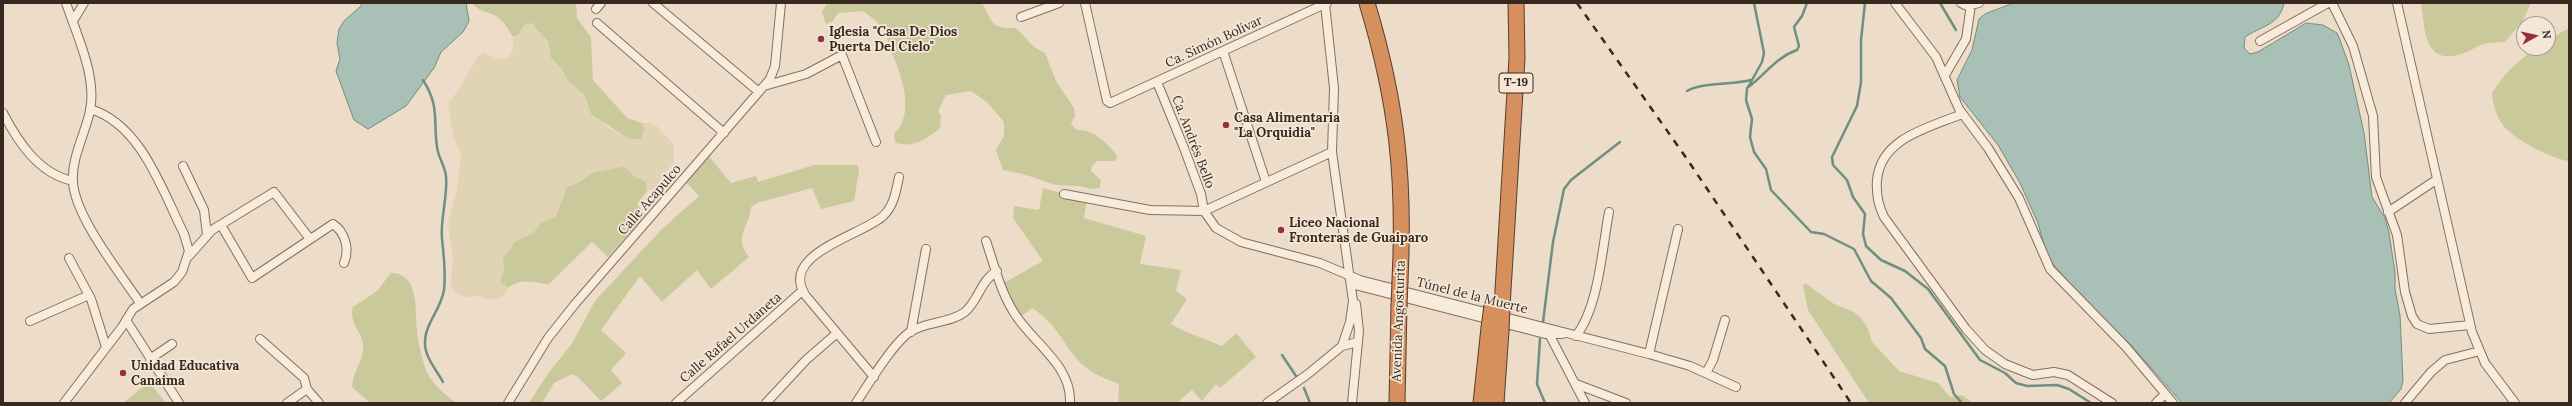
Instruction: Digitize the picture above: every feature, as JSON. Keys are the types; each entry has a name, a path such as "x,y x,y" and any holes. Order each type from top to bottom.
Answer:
{"highway":[{"name":"Avenida Angosturita","path":"1367,3 1393,104 1402,187 1397,403"},
{"name":"T-19","path":"1495,329 1511,162 1517,58 1516,3"},
{"path":"1393,403 1399,313"},
{"path":"1481,403 1495,329"},
{"path":"1495,329 1496,403"}],"street":[{"path":"66,3 90,80 90,109 73,182 79,202 98,241 140,303"},
{"path":"72,21 84,3"},
{"path":"653,3 762,89 806,74 842,55 876,142"},
{"name":"Calle Acapulco","path":"508,403 548,338 575,304 762,89 774,70 781,3"},
{"path":"1021,17 1059,3"},
{"name":"Ca. Simón Bolívar","path":"1085,3 1103,87 1107,101 1110,102 1158,82 1326,4"},
{"path":"1895,3 1936,58 1962,114 1988,148 2019,198 2050,269 2126,347 2173,403"},
{"path":"1945,75 1966,38 1975,4 1961,3"},
{"path":"2260,41 2328,3"},
{"path":"2332,3 2352,46 2366,90 2373,122 2376,177 2400,247 2408,305 2417,324 2429,329 2470,325"},
{"path":"2397,3 2470,325 2480,351 2495,378 2515,403"},
{"path":"1326,4 1334,88 1332,152 1348,273 1359,325 1352,403"},
{"path":"597,23 724,133"},
{"path":"1223,51 1266,182"},
{"name":"Ca. Andrés Bello","path":"1158,82 1184,148 1200,194 1204,211"},
{"path":"90,109 107,115 120,124 142,152 187,240 188,256"},
{"path":"3,113 37,162 55,176 73,182"},
{"path":"1962,114 1903,139 1886,153 1881,162 1876,187 1879,208 1966,329 1985,350 2005,364 2029,374 2054,372 2068,375 2112,403"},
{"path":"1064,194 1150,210 1204,211 1332,152"},
{"path":"183,166 204,210 207,235"},
{"path":"874,377 802,290 801,275 810,260 821,249 871,225 883,216 893,203 899,177"},
{"path":"2388,212 2436,180"},
{"path":"64,403 126,320 133,308 178,278 188,256 207,235 221,225 274,192 310,239"},
{"name":"Túnel de la Muerte","path":"1204,211 1216,228 1233,238 1348,273 1360,280 1548,331"},
{"path":"1576,336 1585,322 1591,306 1609,212"},
{"path":"221,225 252,278 335,224 346,242 347,256 344,263"},
{"path":"1650,354 1678,229"},
{"path":"986,241 1013,311 1047,352 1066,379 1070,403"},
{"path":"856,403 874,377 911,332 926,249"},
{"path":"69,258 89,295 106,347"},
{"path":"911,332 962,314 972,303 984,282 997,271"},
{"path":"1342,346 1350,322 1352,288"},
{"name":"Túnel de la Muerte","path":"1352,288 1548,331"},
{"name":"Calle Rafael Urdaneta","path":"676,403 802,290"},
{"path":"30,321 89,295"},
{"path":"126,320 179,403"},
{"path":"1706,373 1713,360 1725,320"},
{"path":"1548,331 1566,333 1650,354 1706,373 1736,387"},
{"path":"1548,331 1586,403"},
{"path":"766,403 806,360 837,333"},
{"path":"260,339 300,373 304,378 307,389 319,403"},
{"path":"1267,403 1308,374 1342,346 1358,342"},
{"path":"150,359 172,344"},
{"path":"2405,403 2431,372 2445,360 2480,351"},
{"path":"1576,384 1626,403"},
{"path":"287,403 307,389"},
{"path":"2156,403 2165,394"}],"shaded area":[{"path":"361,3 466,3 469,21 463,32 441,52 434,68 406,106 368,129 354,120 336,71 340,59 337,43 339,29 344,21 361,6"},
{"path":"2014,3 2284,3 2282,10 2274,21 2245,37 2244,48 2250,54 2258,52 2306,23 2323,25 2337,33 2349,65 2364,133 2372,197 2385,218 2389,233 2395,272 2395,289 2400,315 2403,381 2401,389 2389,403 2182,403 2131,345 2094,311 2052,263 2046,252 2038,223 2020,183 1998,145 1960,97 1957,80 1972,50 1979,19 1985,14"},
{"path":"531,23 548,41 551,58 561,68 568,81 584,95 587,106 608,127 629,139 644,129 642,123 650,123 657,126 674,145 674,162 655,188 647,191 646,182 634,176 625,167 592,173 578,183 567,187 556,216 541,223 533,233 515,242 503,258 504,270 500,281 508,288 504,296 491,300 478,296 465,297 453,291 451,282 453,261 448,222 457,190 461,156 454,138 448,104 461,86 477,57 484,53 500,60 508,58 513,50 513,37 515,37 524,25"}],"green space":[{"path":"472,3 576,3 577,18 591,37 593,80 627,118 642,123 644,129 641,139 629,139 591,114 584,95 568,81 561,68 551,58 548,41 531,23 524,25 519,34 513,37 500,19 479,9"},
{"path":"827,3 982,3 991,20 997,26 1016,28 1034,47 1045,53 1056,81 1074,108 1075,116 1071,124 1077,130 1083,130 1099,137 1116,154 1117,158 1114,161 1097,161 1091,167 1091,171 1101,180 1100,188 1092,189 1079,186 1056,185 1023,174 1003,170 996,150 1004,136 1004,122 988,103 971,91 946,95 938,111 941,115 940,128 930,136 912,144 906,145 895,142 894,134 901,125 904,115 904,91 898,67 889,47 886,34 878,23 863,11 838,13 833,21 826,24 822,12"},
{"path":"2421,3 2531,3 2525,16 2516,16 2516,29 2505,42 2485,43 2458,55 2447,56 2438,54 2432,49 2425,32"},
{"path":"2569,28 2569,161 2533,148 2508,130 2503,125 2497,114 2492,93 2502,78 2526,56 2556,56 2556,35"},
{"path":"707,154 731,183 756,176 758,182 814,165 857,165 859,170 854,201 821,209 812,188 757,203 751,207 742,238 744,250 749,257 711,289 697,270 662,302 640,276 601,330 626,353 611,370 622,383 601,401 578,377 572,374 554,383 542,403 529,403 549,372 571,345 595,301 661,230 699,196 684,180"},
{"path":"625,167 634,176 646,182 647,191 637,204 646,215 608,257 592,242 549,284 523,282 508,288 500,281 504,270 503,258 515,242 533,233 541,223 556,216 567,187 578,183 592,173"},
{"path":"1043,188 1087,200 1084,218 1146,236 1140,264 1181,270 1176,291 1187,299 1171,324 1222,346 1236,333 1256,357 1220,388 1216,384 1202,401 1192,390 1177,403 1118,403 1119,384 1096,374 1081,364 1047,319 1032,308 1018,319 1002,284 1043,261 1013,218 1014,206 1039,210"},
{"path":"391,273 400,274 407,279 414,294 417,334 425,368 436,385 456,403 370,403 352,387 354,376 363,351 362,339 353,319 353,307 377,291"},
{"path":"1805,283 1834,304 1854,312 1861,318 1868,329 1872,342 1899,371 1938,383 1950,397 1962,395 1973,403 1869,403 1808,310 1803,286"},
{"path":"149,382 166,403 123,403"}],"waterway":[{"path":"1754,3 1764,53 1762,62 1747,89 1746,100 1752,119 1750,137 1754,152 1766,169 1771,190 1811,232 1824,234 1854,249 1871,281 1891,298 1921,338 1925,349 1945,366 1954,394 1962,403"},
{"path":"1747,88 1776,62 1797,50 1799,46 1794,27 1802,16 1807,3"},
{"path":"1865,3 1861,40 1861,82 1857,106 1832,157 1833,165 1847,180 1853,197 1865,214 1863,234 1866,246 1881,260 1905,271 1928,289 1980,360 2005,373 2016,383 2027,386 2057,385 2069,389 2091,403"},
{"path":"1940,3 1956,30"},
{"path":"423,80 432,98 434,106 438,151 446,176 442,231 445,284 440,304 430,323 425,337 427,354 443,382"},
{"path":"1687,91 1701,86 1751,80"},
{"path":"1543,322 1553,242 1564,189 1571,180 1620,142"},
{"path":"1540,339 1537,384 1545,403"},
{"path":"1282,355 1296,376"},
{"path":"1304,388 1310,403"}],"railway":[{"path":"1577,3 1687,159 1851,403"}],"place":[{"name":"Iglesia \"Casa De Dios Puerta Del Cielo\"","path":"821,39"},
{"name":"Casa Alimentaria \"La Orquidia\"","path":"1226,125"},
{"name":"Liceo Nacional Fronteras de Guaiparo","path":"1281,230"},
{"name":"Unidad Educativa Canaima","path":"123,373"}]}
